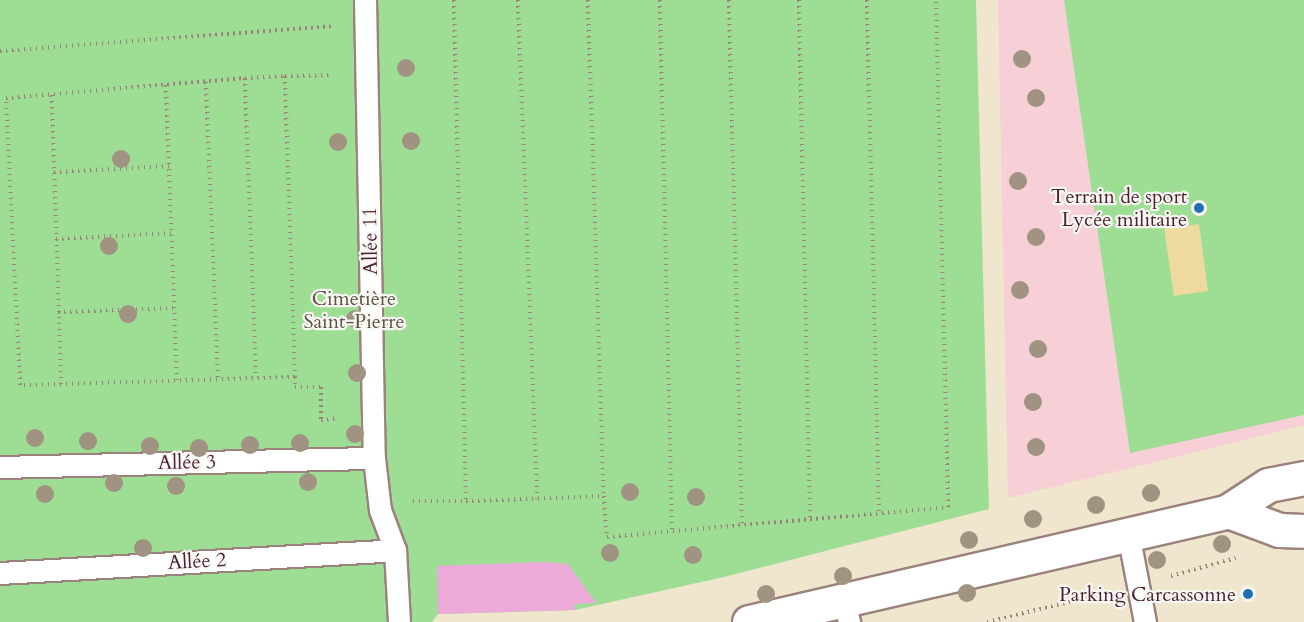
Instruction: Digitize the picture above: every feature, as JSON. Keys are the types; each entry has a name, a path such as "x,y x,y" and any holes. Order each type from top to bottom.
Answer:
{"main road":[{"path":"749,622 846,611 1128,533 1228,511 1268,484 1304,478"},
{"path":"1228,511 1279,530 1304,531"}],"lane":[{"name":"Allée 11","path":"365,0 374,458 380,502 395,549 399,622"},
{"name":"Allée 3","path":"0,467 374,458"},
{"path":"1128,533 1145,622"},
{"name":"Allée 2","path":"0,573 395,549"}],"path":[{"path":"454,0 466,501"},
{"path":"518,0 537,498"},
{"path":"588,0 607,537 948,507 936,0"},
{"path":"660,0 672,531"},
{"path":"729,0 742,525"},
{"path":"799,0 810,519"},
{"path":"867,0 879,513"},
{"path":"0,51 366,22"},
{"path":"0,98 245,78 367,74"},
{"path":"285,76 295,387 321,387 321,420 374,416"},
{"path":"245,78 256,378"},
{"path":"206,82 218,379"},
{"path":"166,85 177,380"},
{"path":"51,95 61,384"},
{"path":"6,98 20,385 295,377"},
{"path":"54,171 169,166"},
{"path":"56,239 171,233"},
{"path":"58,312 174,308"},
{"path":"380,502 604,496"}],"shaded area":[{"name":"Terrain de sport Lycée militaire","path":"998,0 1304,0 1304,425 1008,498"}],"green space":[{"name":"Cimetière Saint-Pierre","path":"0,0 976,0 989,509 724,577 575,610 438,614 432,622 0,622"},
{"name":"Terrain de sport Lycée militaire","path":"1064,0 1304,0 1304,415 1130,453"}],"sand":[{"path":"1199,224 1208,291 1174,296 1164,229"}],"building":[{"path":"543,562 568,564 596,603 575,604 575,610 438,614 437,566"}],"place":[{"name":"Terrain de sport Lycée militaire","path":"1199,208"},
{"name":"Parking Carcassonne","path":"1248,594"}]}
